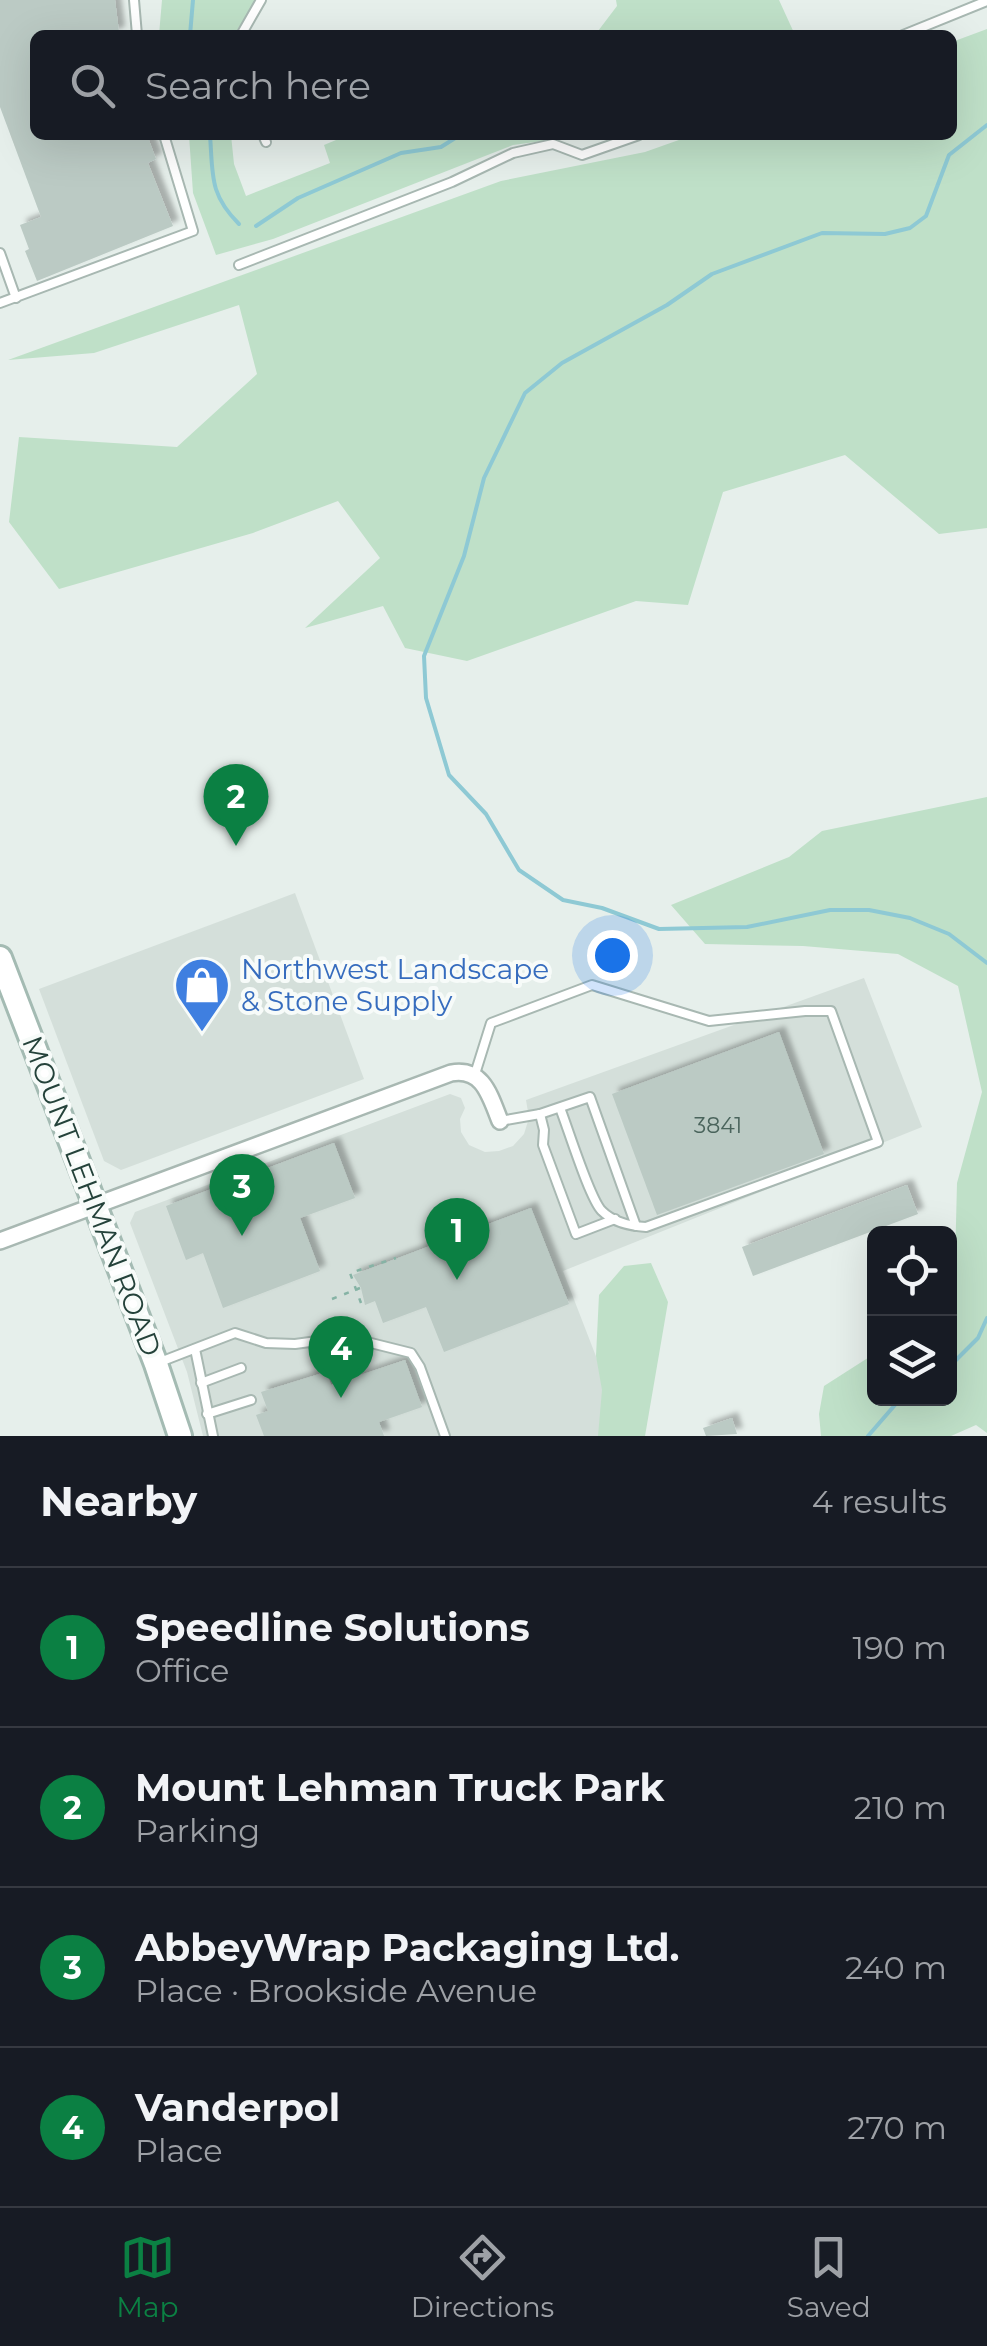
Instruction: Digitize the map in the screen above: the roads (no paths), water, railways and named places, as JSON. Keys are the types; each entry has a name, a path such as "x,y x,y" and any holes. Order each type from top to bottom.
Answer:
{"main road":[{"name":"MOUNT LEHMAN ROAD","path":"0,958 180,1436"}],"street":[{"path":"0,1241 451,1074 475,1074 500,1121"}],"lane":[{"path":"134,0 137,30"},
{"path":"245,30 261,0"},
{"path":"915,30 987,1"},
{"path":"0,304 193,231 166,140"},
{"path":"238,265 452,182 513,153 553,144 582,156 625,140"},
{"path":"0,253 16,298"},
{"path":"475,1074 491,1023 592,985 710,1022 806,1011 831,1012 878,1142 646,1227 636,1226 599,1210 560,1108"},
{"path":"500,1121 540,1114 590,1097 636,1226"},
{"path":"540,1114 543,1146 576,1234 615,1220"},
{"path":"156,1364 235,1334 266,1343 295,1344 347,1337 411,1353 420,1366 445,1436"},
{"path":"195,1349 212,1436"},
{"path":"201,1383 240,1368"},
{"path":"208,1414 251,1400"}],"waterway":[{"path":"190,30 193,0"},
{"path":"987,125 949,155 926,216 910,228 885,234 822,233 712,274 667,305 562,363 525,393 484,478 464,556 424,656 426,698 449,775 486,814 519,870 563,900 602,908 659,929 747,927 830,910 869,910 910,918 949,934 987,963"},
{"path":"210,140 217,193 239,224"},
{"path":"256,226 298,198 401,153 441,147 452,140"},
{"path":"957,1359 978,1338 987,1318"},
{"path":"868,1436 894,1406"}],"place":[{"name":"Mount Lehman Truck Park","path":"236,846"},
{"name":"Northwest Landscape & Stone Supply","path":"202,1034"},
{"name":"AbbeyWrap Packaging Ltd.","path":"242,1236"},
{"name":"Speedline Solutions","path":"457,1280"},
{"name":"Vanderpol","path":"341,1398"}]}
